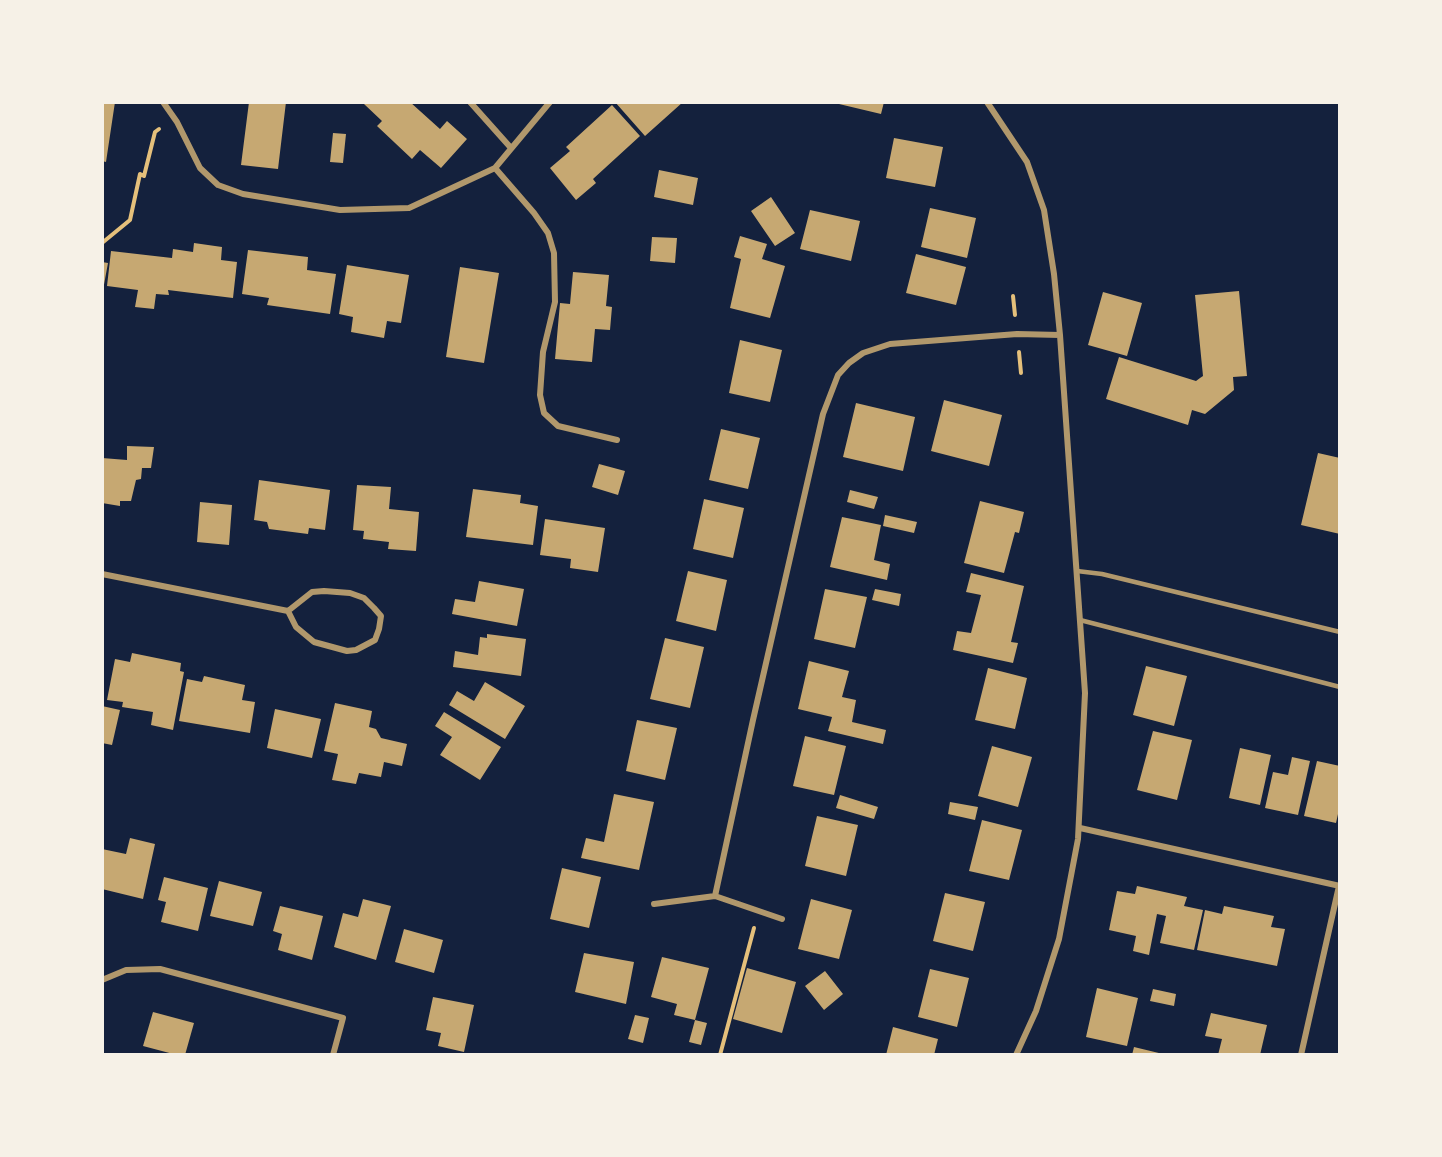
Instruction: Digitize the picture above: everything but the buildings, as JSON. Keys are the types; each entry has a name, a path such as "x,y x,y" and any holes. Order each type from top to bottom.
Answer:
{"street":[{"path":"163,102 200,168 218,185 243,194 340,210 409,208 495,168 550,102"},
{"path":"470,102 511,148"},
{"path":"987,102 1027,162 1044,210 1060,335 1085,693 1080,828 1059,939 1036,1011 1016,1055"},
{"path":"495,168 548,233 554,253 555,302 543,352 540,395 544,413 558,426 616,440"},
{"path":"716,896 753,720 823,414 838,375 849,363 864,353 890,344 1017,334 1060,335"},
{"path":"102,574 288,611 312,592 350,593 364,598 381,616 375,640 356,650 346,651 314,642 296,627 288,611"},
{"path":"1080,828 1339,886 1301,1055"},
{"path":"654,904 716,896 782,919"},
{"path":"102,981 126,970 160,969 343,1018 333,1055"}],"lane":[{"path":"1077,571 1102,574 1340,632"},
{"path":"1080,620 1340,687"}],"path":[{"path":"102,243 130,220 140,174 144,176 155,132 173,117"},
{"path":"720,1055 757,912"}]}
